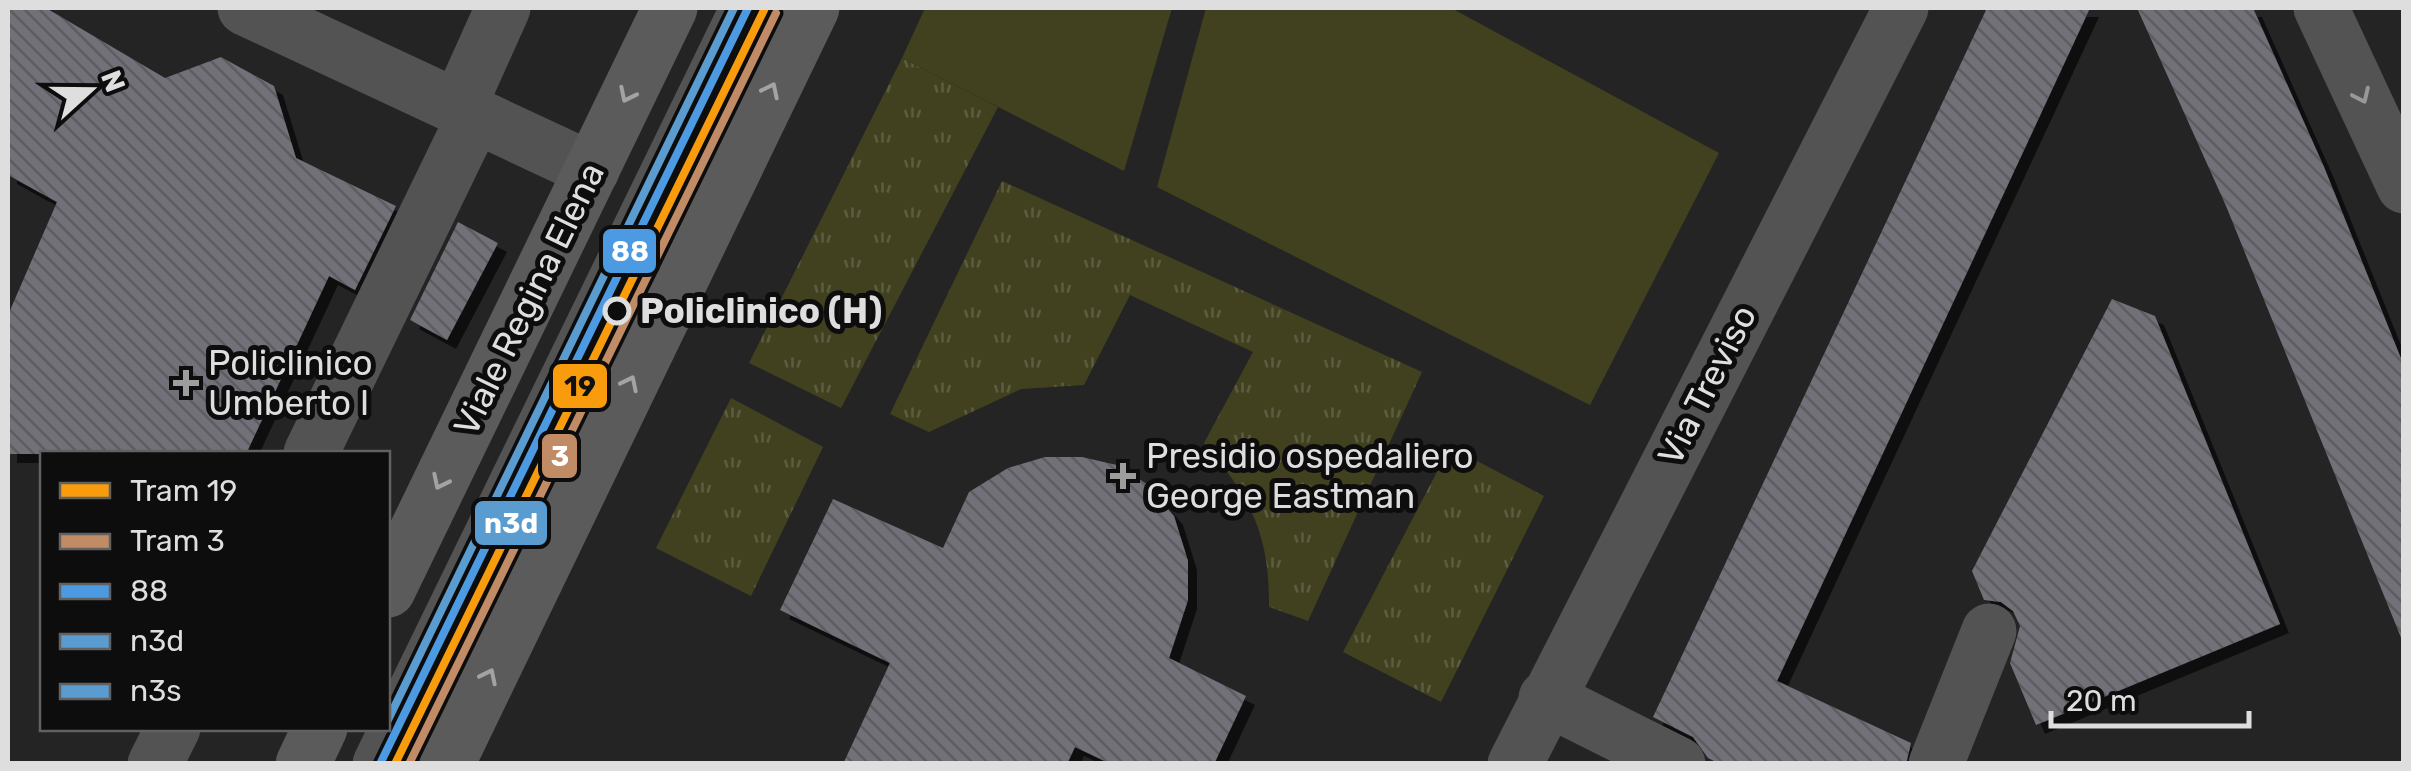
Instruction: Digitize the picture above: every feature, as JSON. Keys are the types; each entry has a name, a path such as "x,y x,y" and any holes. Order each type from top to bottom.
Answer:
{"main road":[{"name":"Viale Regina Elena","path":"390,586 670,8"},
{"path":"446,764 812,8"},
{"path":"303,764 319,731"}],"street":[{"path":"245,8 592,170"},
{"path":"312,451 466,111 503,8"},
{"name":"Viale Regina Elena","path":"380,764 748,8"},
{"name":"Via Treviso","path":"1515,764 1901,8"},
{"path":"2321,8 2404,186"},
{"path":"1936,764 1989,630"},
{"path":"1546,698 1678,764"},
{"path":"155,764 172,731"}],"green space":[{"path":"925,8 1172,8 1124,171 902,58"},
{"path":"1206,8 1451,8 1719,153 1590,405 1157,187"},
{"path":"902,58 998,107 841,408 749,363"},
{"path":"1002,181 1422,372 1308,621 1269,607 1266,558 1254,518 1234,481 1204,443 1253,352 1130,295 1084,385 1021,389 929,432 890,414"},
{"path":"731,398 823,447 751,596 656,548"},
{"path":"1450,447 1544,496 1441,702 1343,652"}],"building":[{"path":"8,8 46,8 165,78 221,57 274,86 296,158 396,206 355,290 329,276 247,451 8,454 8,315 57,202 8,175"},
{"path":"1987,8 2090,8 1777,681 1911,743 1906,764 1720,764 1708,758 1693,737 1653,717"},
{"path":"2137,8 2253,8 2324,167 2404,366 2404,645 2226,206"},
{"path":"458,222 498,243 447,340 410,320"},
{"path":"2112,299 2155,316 2280,624 2036,725 2010,663 2020,626 2013,611 2001,602 1984,600 1972,571"},
{"path":"1045,457 1082,457 1121,466 1148,485 1174,516 1188,561 1188,600 1169,658 1246,696 1214,764 1111,764 1075,747 1067,764 843,764 890,663 780,610 833,499 943,548 969,492 1008,468"}],"tram line":[{"name":"19","path":"395,764 765,8"},
{"name":"3","path":"409,764 776,13"}],"transit line":[{"name":"n3s","path":"390,716 734,8"},
{"name":"88","path":"380,764 748,8"},
{"name":"n3d","path":"394,764 759,13"}],"place":[{"name":"Policlinico (H)","path":"617,311"},
{"name":"Policlinico Umberto I","path":"186,383"},
{"name":"Presidio ospedaliero George Eastman","path":"1123,476"}]}
